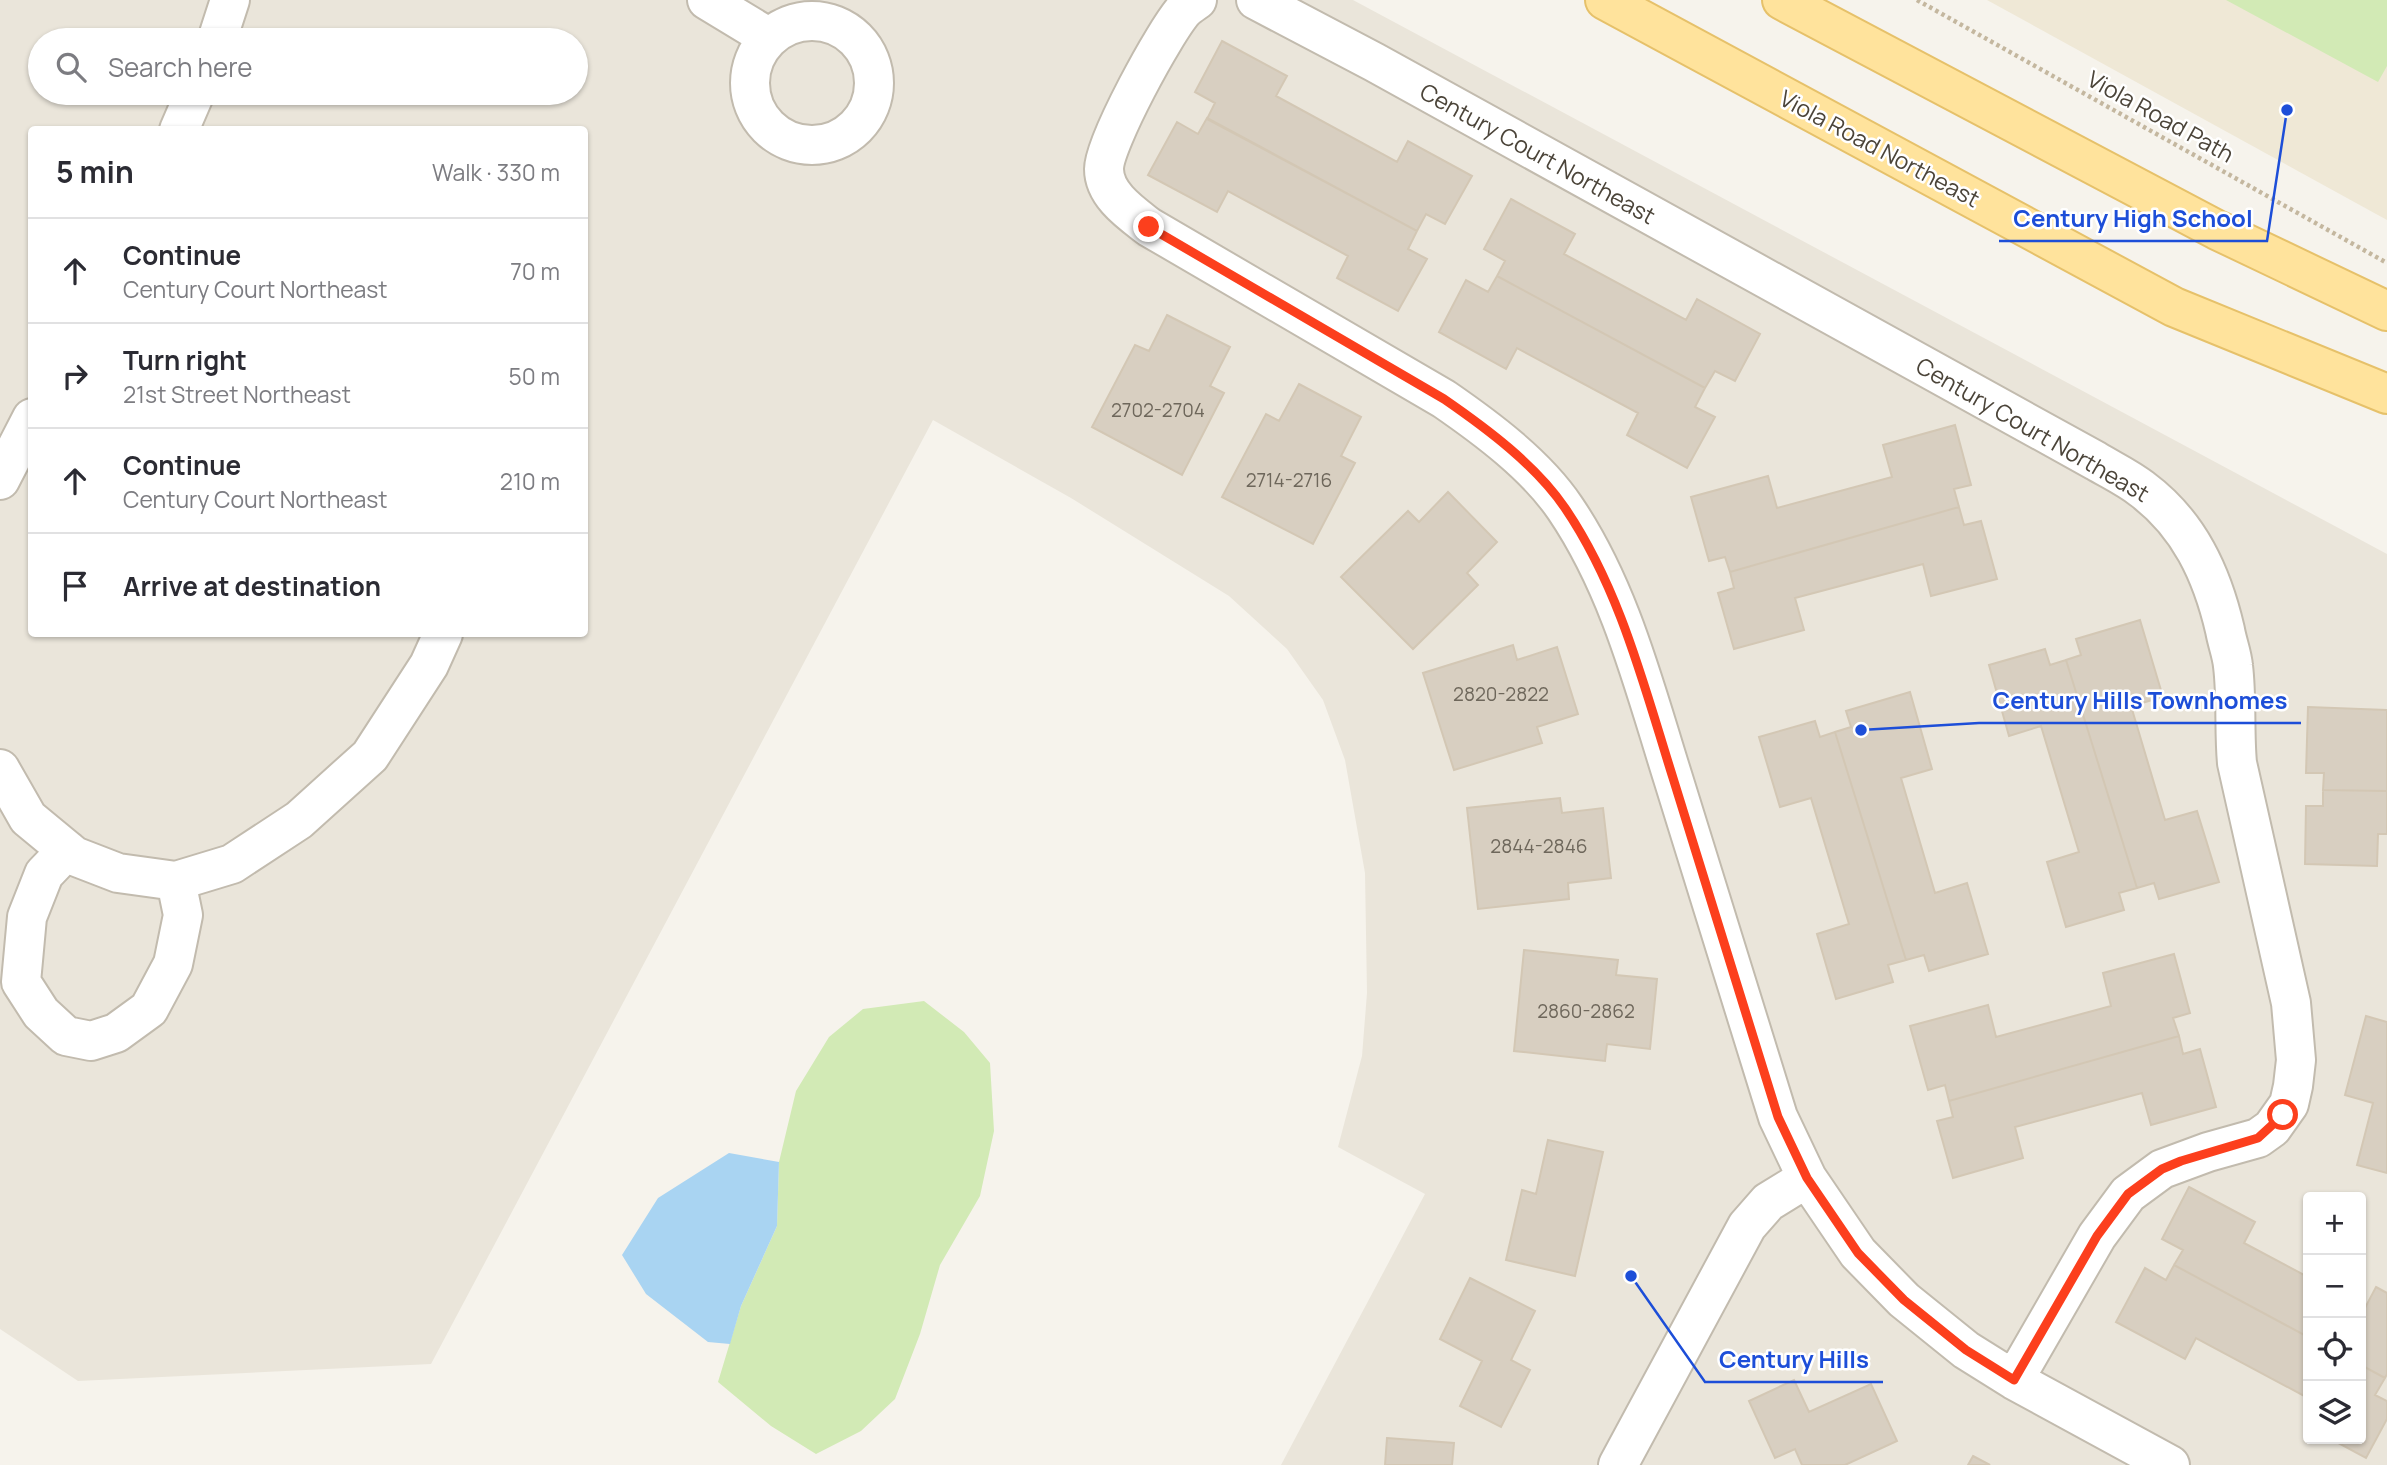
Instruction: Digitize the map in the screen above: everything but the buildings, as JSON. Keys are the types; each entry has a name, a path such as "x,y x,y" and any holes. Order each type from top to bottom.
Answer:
{"main road":[{"name":"Viola Road Northeast","path":"1605,0 2174,307 2387,394"},
{"path":"1782,0 2217,230 2387,311"}],"street":[{"path":"221,28 230,0"},
{"path":"707,0 768,37"},
{"path":"1197,0 1184,10 1171,28 1114,131 1104,170 1116,198 1149,227 1417,382 1479,424 1511,451 1564,506 1590,548 1608,587 1636,663 1778,1117 1807,1178 1858,1253 1904,1300 1966,1350 2014,1380 2170,1465"},
{"name":"Century Court Northeast","path":"1256,0 1398,75 2096,461 2141,488 2166,509 2196,547 2220,608 2233,667 2237,763 2291,1003 2296,1060 2293,1086 2283,1115 2258,1138 2171,1165 2144,1180 2128,1194 2097,1236 2014,1380"},
{"path":"181,126 190,105"},
{"path":"0,480 28,426"},
{"path":"0,769 28,818 74,856 118,873 176,881 232,864 299,820 370,756 429,665 442,637"},
{"path":"67,850 44,874 27,917 21,982 41,1013 66,1035 91,1041 116,1033 149,1009 173,964 183,915 176,881"},
{"path":"1618,1465 1747,1226 1768,1202 1807,1178"}],"path":[{"name":"Viola Road Path","path":"1917,0 2387,263"}],"shaded area":[{"path":"0,0 1353,0 2387,554 2387,1465 1281,1465 1425,1194 1338,1147 1362,1056 1367,993 1365,873 1345,760 1323,700 1287,649 1229,596 1071,498 933,420 431,1364 78,1381 0,1329"},
{"path":"1987,0 2387,0 2387,220"}],"green space":[{"path":"2226,0 2387,0 2387,66 2378,82"},
{"path":"924,1001 964,1032 990,1063 994,1131 980,1196 940,1265 920,1334 895,1399 861,1431 816,1454 771,1426 718,1382 741,1306 777,1226 779,1162 796,1091 829,1037 863,1009"}],"water":[{"path":"729,1153 779,1162 777,1226 741,1306 730,1344 708,1342 646,1294 622,1255 658,1198"}],"place":[{"name":"Century High School","path":"2287,110"},
{"name":"Century Hills Townhomes","path":"1861,730"},
{"name":"Century Hills","path":"1631,1276"}],"route":[{"path":"1149,227 1444,399 1511,451 1564,506 1590,548 1608,587 1641,675 1778,1117 1807,1178 1858,1253 1904,1300 1966,1350 2014,1380 2097,1236 2128,1194 2162,1169 2258,1138 2272,1128 2283,1115"}]}
